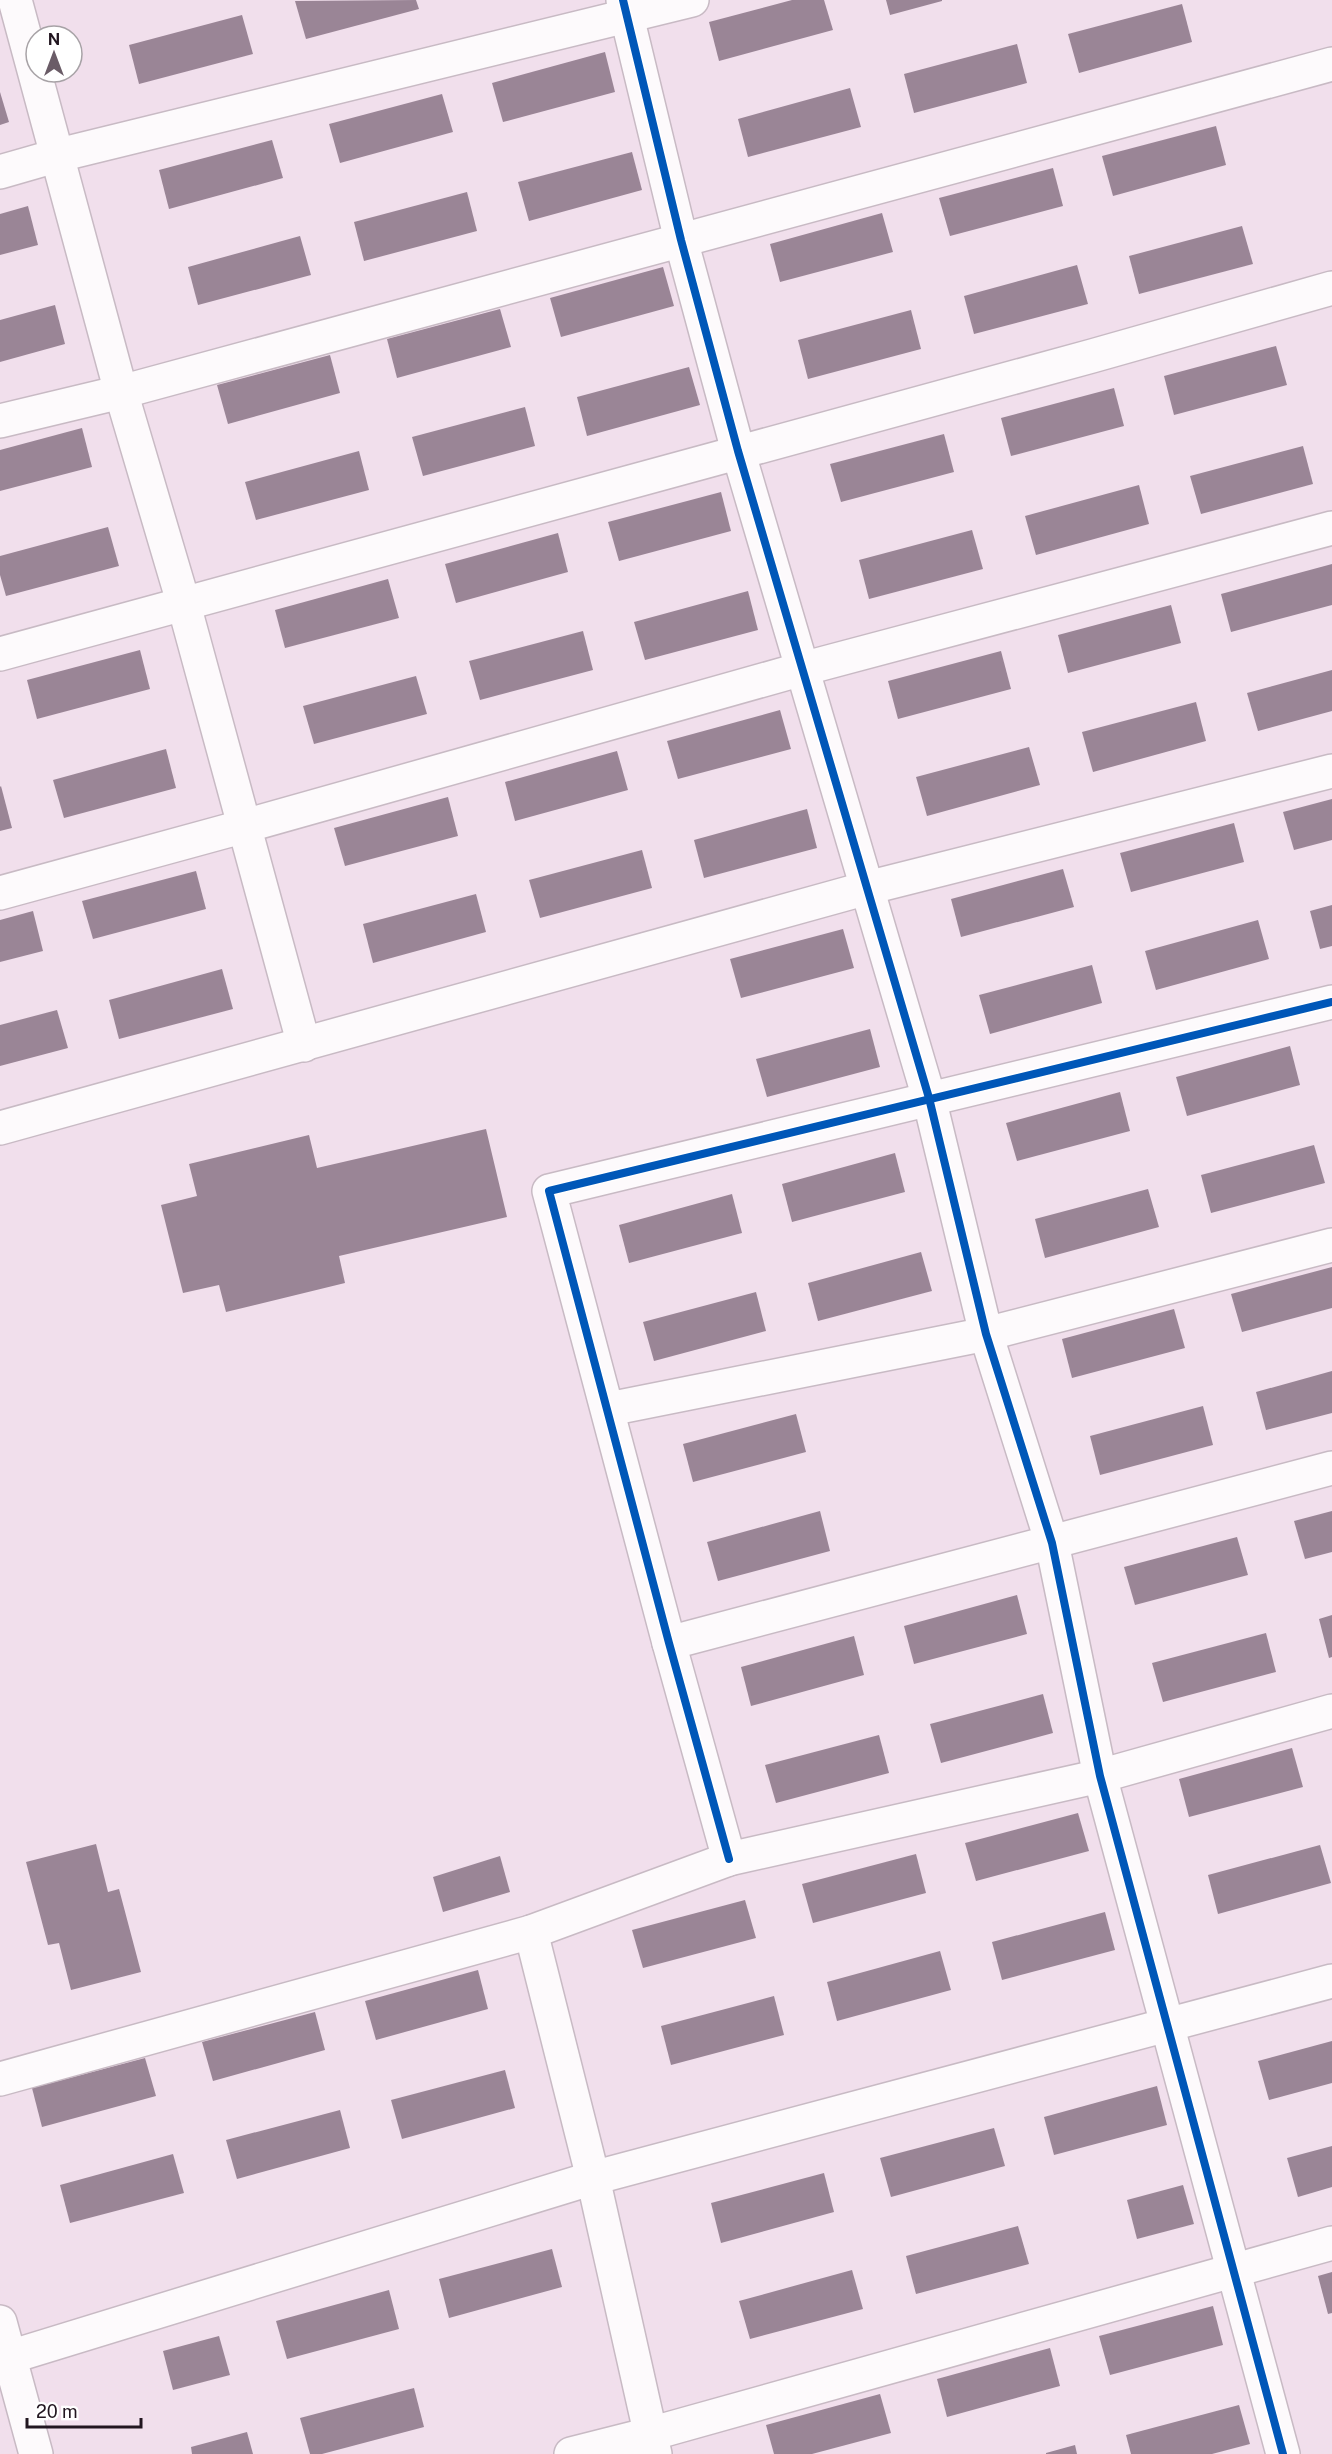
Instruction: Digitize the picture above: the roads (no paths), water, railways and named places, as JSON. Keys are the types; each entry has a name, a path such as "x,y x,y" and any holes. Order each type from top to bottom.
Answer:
{"street":[{"path":"15,0 121,392 184,604 304,1045"},
{"path":"0,172 58,155 626,9 692,0"},
{"path":"626,9 681,240 738,451 929,1098 986,1334 1052,1543 1100,1776 1283,2454"},
{"path":"0,421 121,392 1332,64"},
{"path":"0,654 1332,288"},
{"path":"0,893 802,669 1332,528"},
{"path":"0,1128 867,888 1332,771"},
{"path":"729,1859 549,1191 1332,1002"},
{"path":"609,1409 986,1334 1332,1245"},
{"path":"669,1642 1332,1468"},
{"path":"0,2079 531,1932 729,1859 1100,1776 1332,1711"},
{"path":"531,1932 593,2178 653,2444"},
{"path":"5,2359 593,2178 1332,1981"},
{"path":"571,2454 653,2444 1332,2243"},
{"path":"0,2322 5,2359 36,2454"}]}
